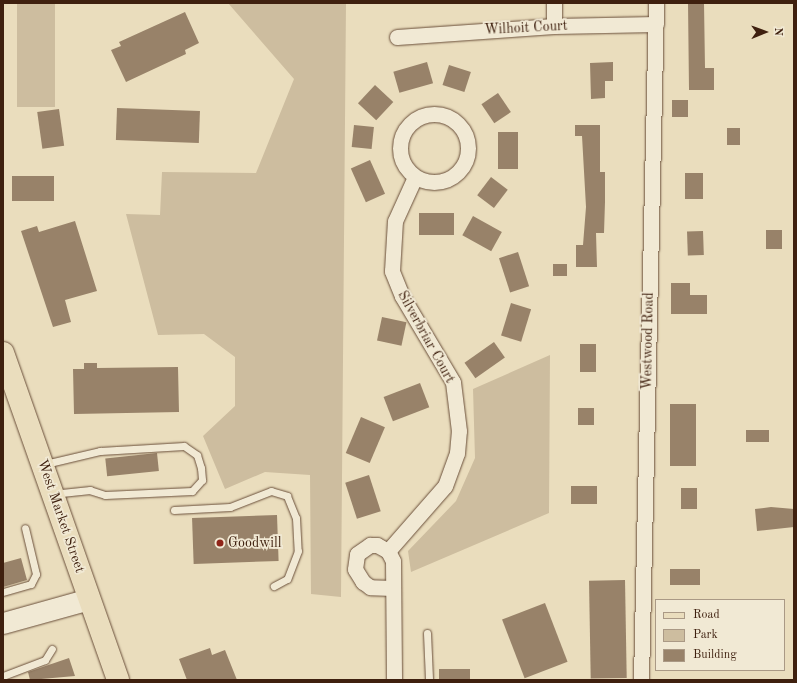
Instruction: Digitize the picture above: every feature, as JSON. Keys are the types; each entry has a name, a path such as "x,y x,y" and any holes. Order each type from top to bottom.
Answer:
{"main road":[{"name":"West Market Street","path":"5,362 43,464 118,680"}],"street":[{"path":"554,3 554,26"},
{"name":"Westwood Road","path":"641,680 656,3"},
{"name":"Wilhoit Court","path":"397,37 554,26 656,24"},
{"path":"432,114 454,120 464,131 468,146 462,167 451,178 437,182 415,177 405,166 400,151 406,129 417,118 432,114"},
{"name":"Silverbriar Court","path":"388,551 445,486 457,453 459,431 458,397 453,382 402,296 392,271 394,228 415,177"},
{"path":"393,588 370,587 355,569 357,554 363,548 377,545 388,551 393,561 394,680"},
{"path":"3,623 89,599"}],"lane":[{"path":"43,464 100,451 184,446 197,455 201,468 202,480 192,491 105,495 90,490 53,494"},
{"path":"174,510 230,507 271,490 287,496 296,518 298,551 286,579 274,586"},
{"path":"3,592 31,584 36,574 25,528"},
{"path":"427,633 430,679"},
{"path":"3,676 45,660 52,649"}],"green space":[{"path":"17,3 55,3 55,107 17,107"},
{"path":"228,3 346,3 341,597 311,594 310,475 265,472 225,489 203,436 235,406 235,357 204,334 158,335 126,214 160,215 162,172 256,173 294,79"},
{"path":"550,355 549,513 411,572 408,551 456,501 475,458 473,389"}],"building":[{"path":"688,3 704,3 705,68 714,68 714,90 689,90"},
{"path":"185,12 199,43 185,50 186,54 126,82 111,50 121,46 119,42"},
{"path":"427,62 433,83 399,93 393,72"},
{"path":"613,62 613,81 605,81 605,98 591,99 590,63"},
{"path":"449,65 471,72 464,92 443,85"},
{"path":"375,85 393,102 376,120 358,103"},
{"path":"498,93 511,112 494,123 481,104"},
{"path":"672,100 688,100 688,117 672,117"},
{"path":"117,108 200,111 199,143 116,140"},
{"path":"59,109 64,146 42,149 37,112"},
{"path":"354,125 374,127 372,149 352,147"},
{"path":"575,125 600,125 600,172 605,172 605,202 604,233 596,233 597,267 576,267 576,245 583,245 586,207 582,136 575,136"},
{"path":"727,128 740,128 740,145 727,145"},
{"path":"498,132 518,132 518,169 498,169"},
{"path":"370,160 385,194 366,202 351,169"},
{"path":"685,173 703,173 703,199 685,199"},
{"path":"12,176 54,176 54,201 12,201"},
{"path":"491,177 508,190 494,208 477,195"},
{"path":"419,213 454,213 454,235 419,235"},
{"path":"473,216 502,232 491,251 462,235"},
{"path":"75,221 97,291 65,300 71,322 53,327 21,231 37,226 39,232"},
{"path":"766,230 782,230 782,249 766,249"},
{"path":"703,231 704,255 688,256 687,232"},
{"path":"518,252 529,286 510,292 499,258"},
{"path":"553,264 567,264 567,276 553,276"},
{"path":"671,283 690,283 690,295 707,295 707,314 671,314"},
{"path":"511,303 531,309 521,342 501,336"},
{"path":"382,317 406,322 401,346 377,340"},
{"path":"494,342 505,358 475,378 465,363"},
{"path":"580,344 596,344 596,372 580,372"},
{"path":"84,363 97,363 97,368 178,367 179,412 74,414 73,369 84,369"},
{"path":"420,383 429,407 393,421 384,397"},
{"path":"670,404 696,404 696,466 670,466"},
{"path":"578,408 594,408 594,425 578,425"},
{"path":"361,417 385,427 370,463 346,453"},
{"path":"746,430 769,430 769,442 746,442"},
{"path":"157,453 159,471 107,476 105,458"},
{"path":"369,475 381,511 357,519 345,483"},
{"path":"571,486 597,486 597,504 571,504"},
{"path":"681,488 697,488 697,509 681,509"},
{"path":"771,507 794,509 794,527 757,531 755,509"},
{"path":"277,515 279,561 194,564 192,518"},
{"path":"21,558 27,580 3,587 3,563"},
{"path":"670,569 700,569 700,585 670,585"},
{"path":"625,580 627,678 591,679 589,581"},
{"path":"545,603 568,662 525,678 502,619"},
{"path":"210,648 212,655 225,650 237,680 187,680 179,659"},
{"path":"69,658 75,676 30,680 28,672"},
{"path":"439,669 470,669 470,680 439,680"}],"place":[{"name":"Goodwill","path":"220,543"}]}
